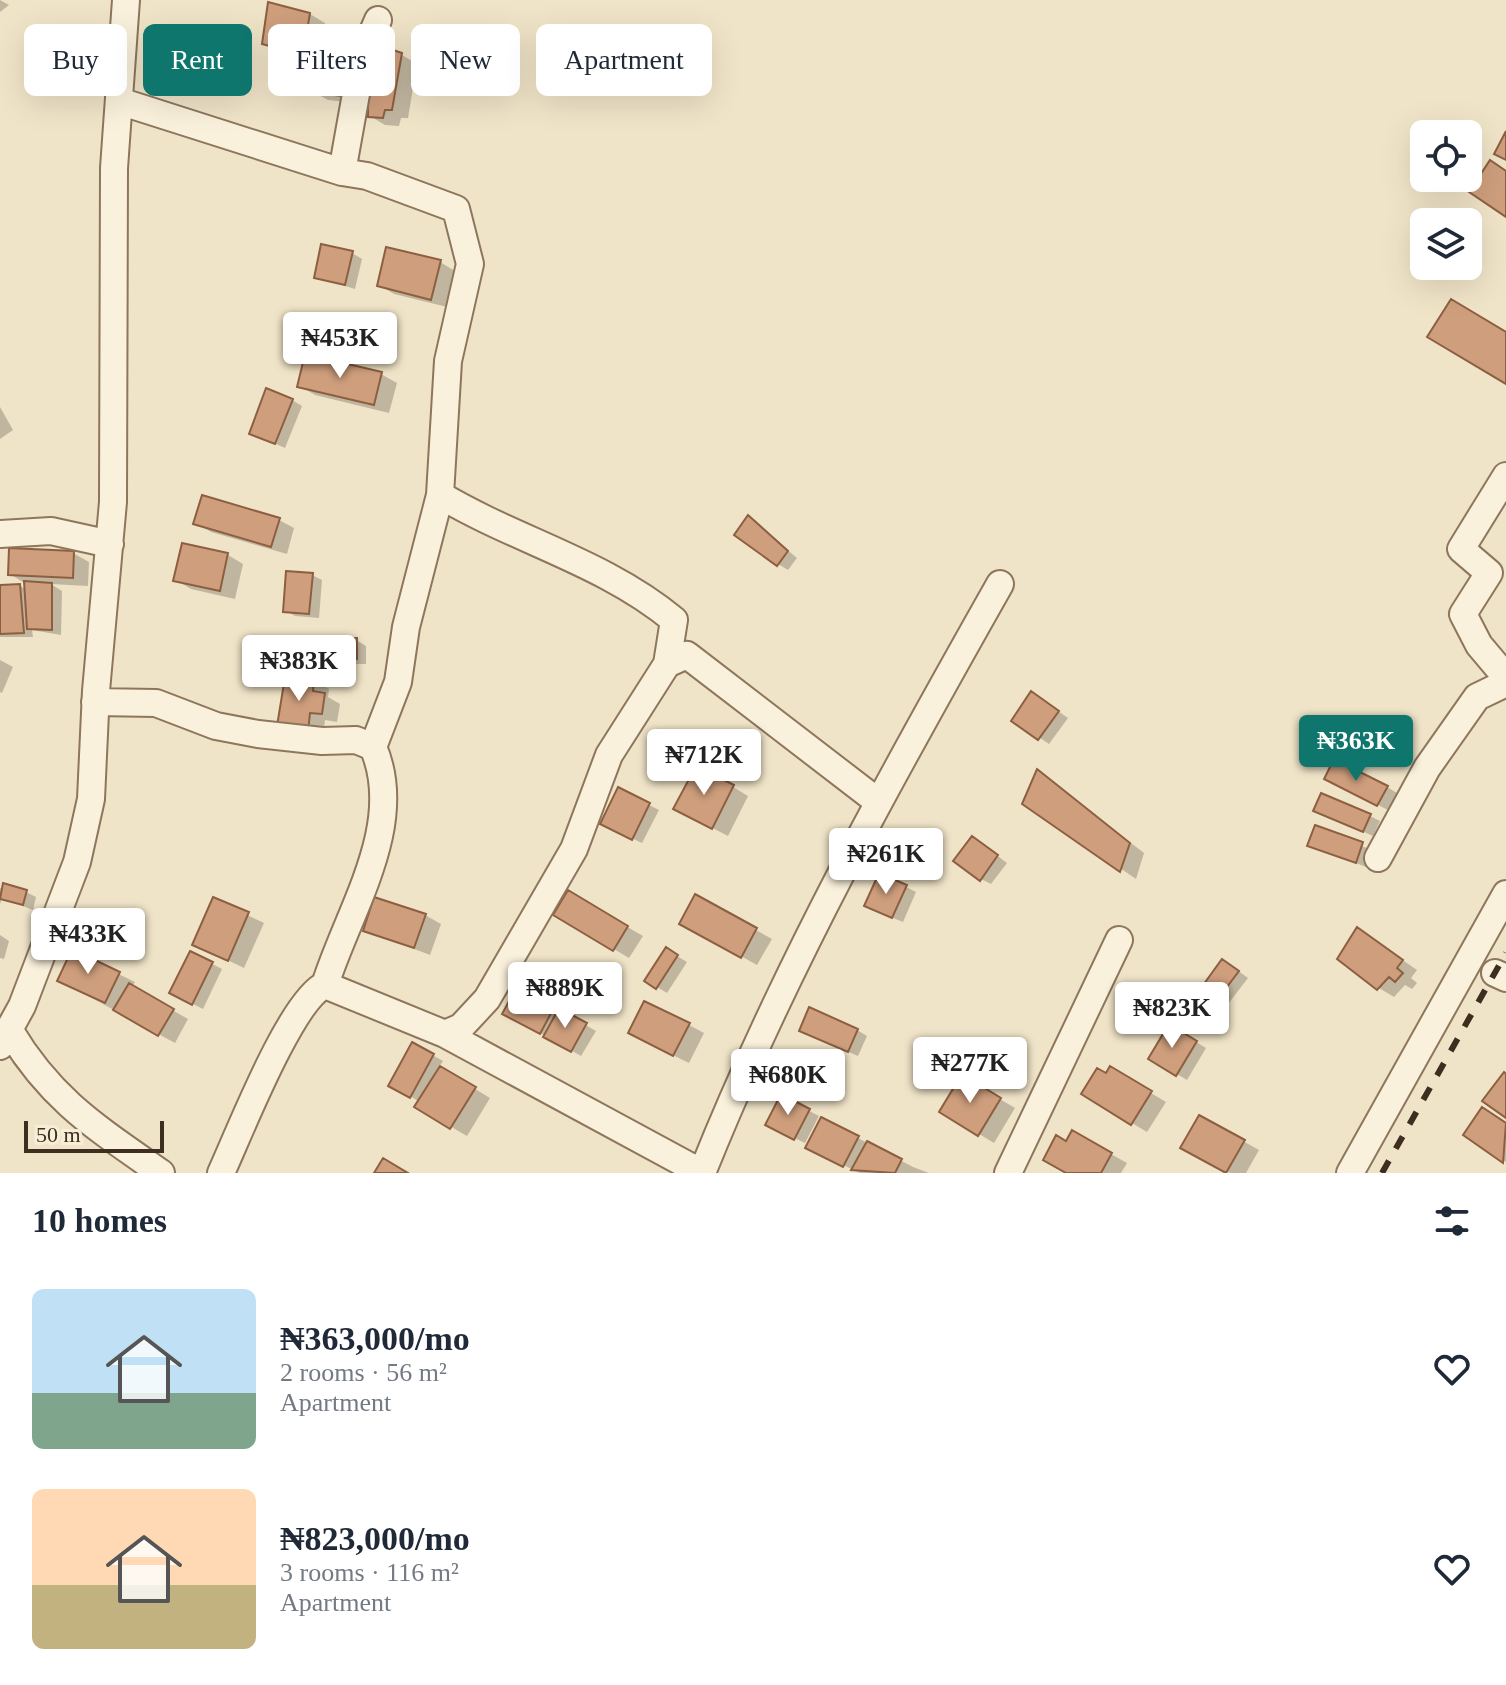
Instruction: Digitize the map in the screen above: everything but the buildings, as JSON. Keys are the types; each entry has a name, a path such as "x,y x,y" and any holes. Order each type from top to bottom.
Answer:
{"street":[{"path":"126,0 114,168 110,544 95,702 91,799 77,862 11,1002 5,1038 56,1096 161,1173"},
{"path":"342,172 363,55 378,20"},
{"path":"119,101 342,172 367,176 456,209 470,264 448,361 441,436 440,495 406,627 398,682 373,747 382,768 383,802 376,856 325,985"},
{"path":"1506,476 1461,549 1489,573 1463,614 1479,645 1506,677"},
{"path":"440,495 515,534 572,555 645,596 674,620 667,664 609,755 574,849 487,999 461,1027 445,1034"},
{"path":"0,534 51,531 110,544"},
{"path":"221,1173 288,1029 315,989 325,985 445,1034 702,1173 753,1056 877,801 1000,584"},
{"path":"667,664 687,655 877,801"},
{"path":"1378,858 1427,768 1477,697 1506,683"},
{"path":"95,702 156,703 230,729 307,740 356,740 373,747"},
{"path":"1350,1173 1506,894"},
{"path":"1008,1173 1119,940"}],"railway":[{"path":"1382,1173 1506,953"}]}
